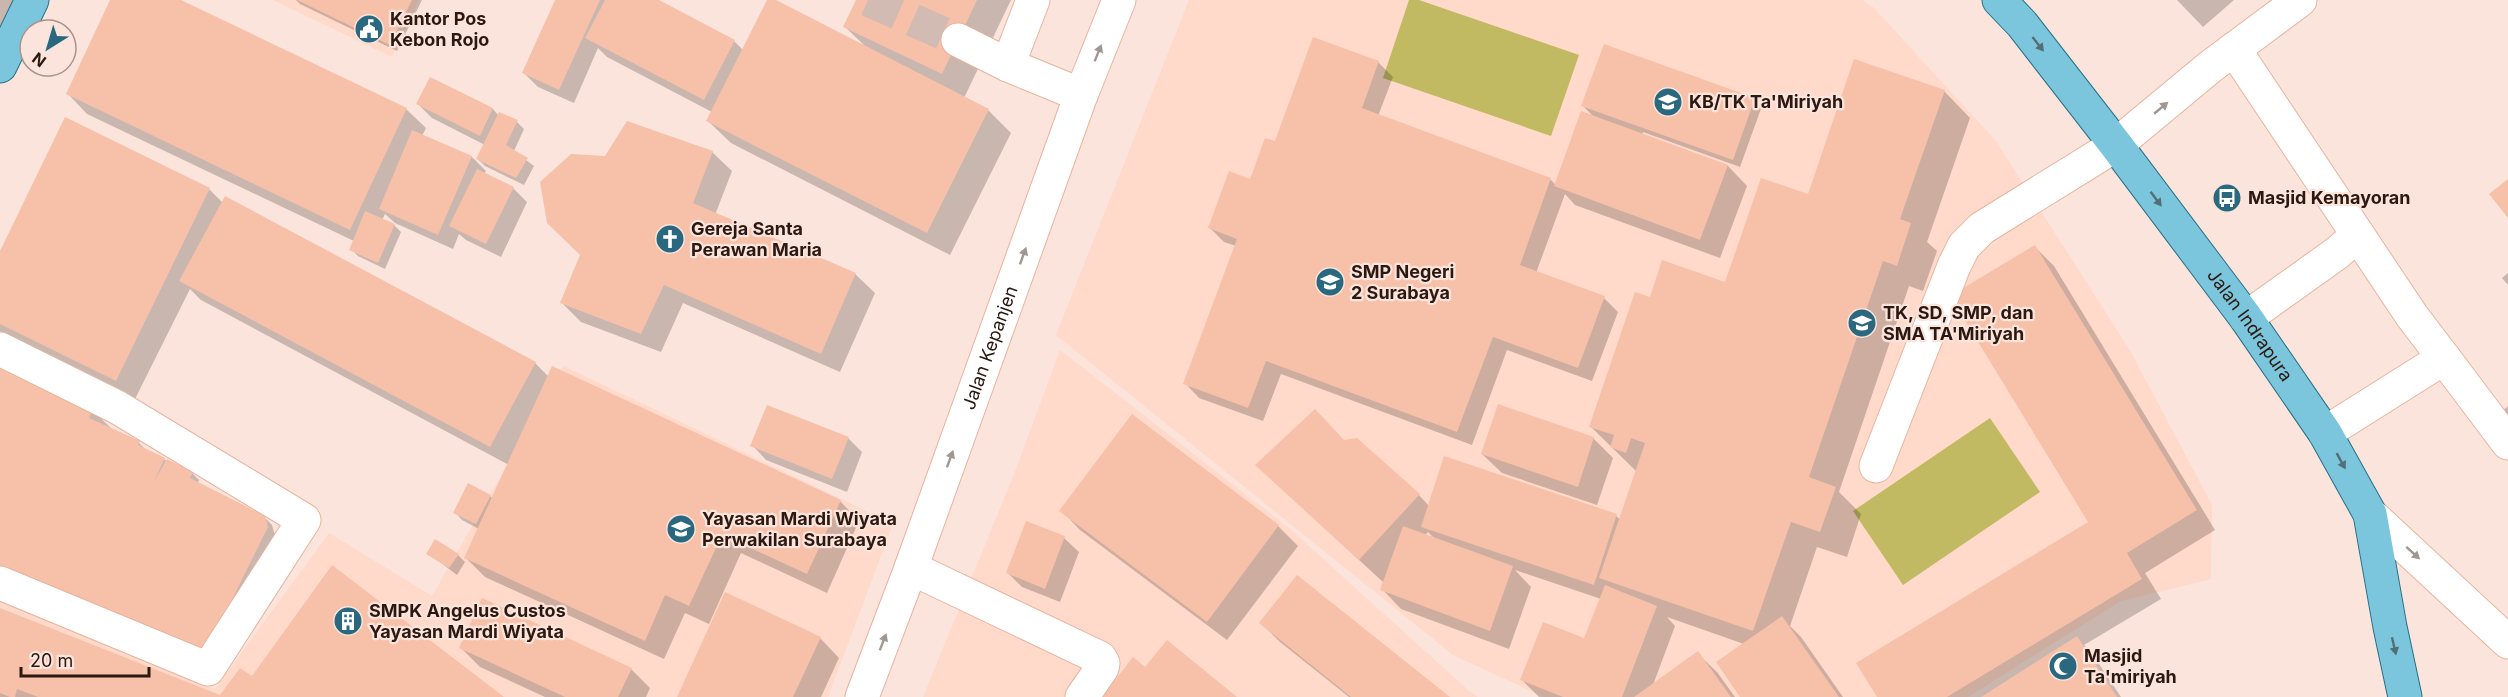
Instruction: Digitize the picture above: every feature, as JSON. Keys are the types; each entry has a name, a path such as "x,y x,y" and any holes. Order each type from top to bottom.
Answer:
{"main road":[{"path":"0,66 32,0"},
{"name":"Jalan Indrapura","path":"1999,0 2022,24 2116,145 2246,318 2325,433 2370,514 2405,697"}],"street":[{"path":"1008,65 1033,0"},
{"name":"Jalan Kepanjen","path":"862,697 911,568 1081,95 1119,0"},
{"path":"1876,466 1954,266 1964,246 1982,228 2116,145 2234,49 2301,0"},
{"path":"958,40 1008,65 1081,95"},
{"path":"2234,49 2412,316 2508,443"},
{"path":"2246,318 2337,253 2358,235"},
{"path":"0,349 117,407 304,520 208,669 0,583"},
{"path":"2325,433 2444,358"},
{"path":"2370,514 2508,642"},
{"path":"911,568 1101,658 1102,668 1082,697"}],"shaded area":[{"name":"Kantor Pos Kebon Rojo","path":"273,0 419,0 392,57"},
{"name":"TK, SD, SMP, dan SMA TA'Miriyah","path":"1189,0 1862,0 1874,8 1996,141 2129,349 2212,505 2211,579 2121,601 1968,697 1544,697 1453,655 1056,335"},
{"path":"1409,0 1419,0 1579,55 1551,136 1383,78"},
{"path":"1060,350 1289,528 1478,697 923,697 1016,469"},
{"name":"Yayasan Mardi Wiyata Perwakilan Surabaya","path":"564,366 893,524 828,697 0,697 0,602 215,689 329,533 432,596"},
{"path":"1990,418 2040,492 1903,585 1853,511"}],"building":[{"path":"110,0 181,0 407,108 350,230 66,94 73,78 78,78 78,68"},
{"name":"Kantor Pos Kebon Rojo","path":"297,0 412,0 390,45"},
{"path":"555,0 600,0 559,90 522,73"},
{"path":"605,0 659,0 735,40 704,100 585,38"},
{"path":"767,0 776,0 989,109 927,233 706,121"},
{"path":"856,0 977,0 942,74 843,27"},
{"path":"1313,37 1379,61 1362,108 1551,178 1520,265 1605,296 1578,368 1493,337 1457,432 1266,361 1248,408 1183,384 1237,239 1208,228 1229,171 1250,179 1265,138 1275,141"},
{"name":"KB/TK Ta'Miriyah","path":"1604,44 1755,98 1733,160 1581,106"},
{"path":"1854,59 1945,90 1900,219 1911,223 1897,266 1883,261 1809,477 1836,487 1820,532 1791,522 1753,631 1599,578 1645,443 1631,438 1626,453 1610,447 1614,435 1589,427 1635,292 1650,297 1662,260 1725,282 1761,178 1808,194"},
{"path":"430,77 493,108 480,136 416,104"},
{"path":"1581,111 1728,165 1700,240 1554,186"},
{"path":"499,112 518,120 506,145 528,158 516,178 476,159"},
{"path":"65,117 210,188 116,381 0,324 0,251"},
{"name":"Gereja Santa Perawan Maria","path":"627,121 713,151 693,203 856,273 821,354 664,285 641,334 560,303 580,255 547,223 540,182 571,154 605,156"},
{"path":"412,130 472,156 438,235 379,209"},
{"path":"477,169 514,187 486,244 449,226"},
{"path":"2508,179 2508,218 2489,194"},
{"path":"225,196 536,362 490,447 179,281"},
{"path":"365,211 395,224 378,263 349,250"},
{"path":"2035,245 2197,510 2127,553 2142,579 1947,697 1877,697 1856,663 2088,522 1950,296"},
{"path":"0,364 93,409 89,418 140,441 138,445 165,458 154,481 167,459 193,472 190,478 265,516 268,527 207,650 196,654 0,576"},
{"path":"552,366 841,500 807,574 722,535 689,606 665,595 645,641 464,558"},
{"path":"1498,404 1594,437 1578,487 1481,454"},
{"path":"767,405 849,437 832,479 750,446"},
{"path":"1315,409 1344,440 1357,438 1420,494 1359,560 1255,465"},
{"path":"1132,414 1279,525 1207,622 1059,511"},
{"path":"1444,456 1617,514 1594,585 1421,527"},
{"path":"468,483 491,495 476,524 453,513"},
{"path":"1026,521 1065,536 1045,589 1006,573"},
{"path":"1403,526 1513,566 1490,631 1380,590"},
{"path":"435,539 459,554 449,568 426,554"},
{"name":"SMPK Angelus Custos Yayasan Mardi Wiyata","path":"332,565 504,697 38,697 17,689 15,697 0,693 0,608 220,695 240,668 252,676"},
{"path":"1297,575 1450,697 1351,697 1259,623"},
{"path":"1605,585 1657,606 1622,697 1563,697 1520,680 1543,622 1584,638"},
{"path":"725,592 821,637 793,697 677,697"},
{"path":"482,598 632,668 618,697 565,697 459,648"},
{"path":"1782,616 1839,697 1740,697 1716,662"},
{"name":"Masjid Ta'miriyah","path":"2077,636 2117,697 1981,697"},
{"path":"1167,640 1237,697 1102,697 1133,657 1145,667"},
{"path":"1698,651 1731,697 1634,697"}],"tunnel":[{"path":"868,0 958,40"}],"place":[{"name":"Kantor Pos Kebon Rojo","path":"369,29"},
{"name":"KB/TK Ta'Miriyah","path":"1668,102"},
{"name":"Masjid Kemayoran","path":"2227,198"},
{"name":"Gereja Santa Perawan Maria","path":"670,239"},
{"name":"SMP Negeri 2 Surabaya","path":"1330,282"},
{"name":"TK, SD, SMP, dan SMA TA'Miriyah","path":"1862,323"},
{"name":"Yayasan Mardi Wiyata Perwakilan Surabaya","path":"681,529"},
{"name":"SMPK Angelus Custos Yayasan Mardi Wiyata","path":"348,621"},
{"name":"Masjid Ta'miriyah","path":"2063,666"}]}
